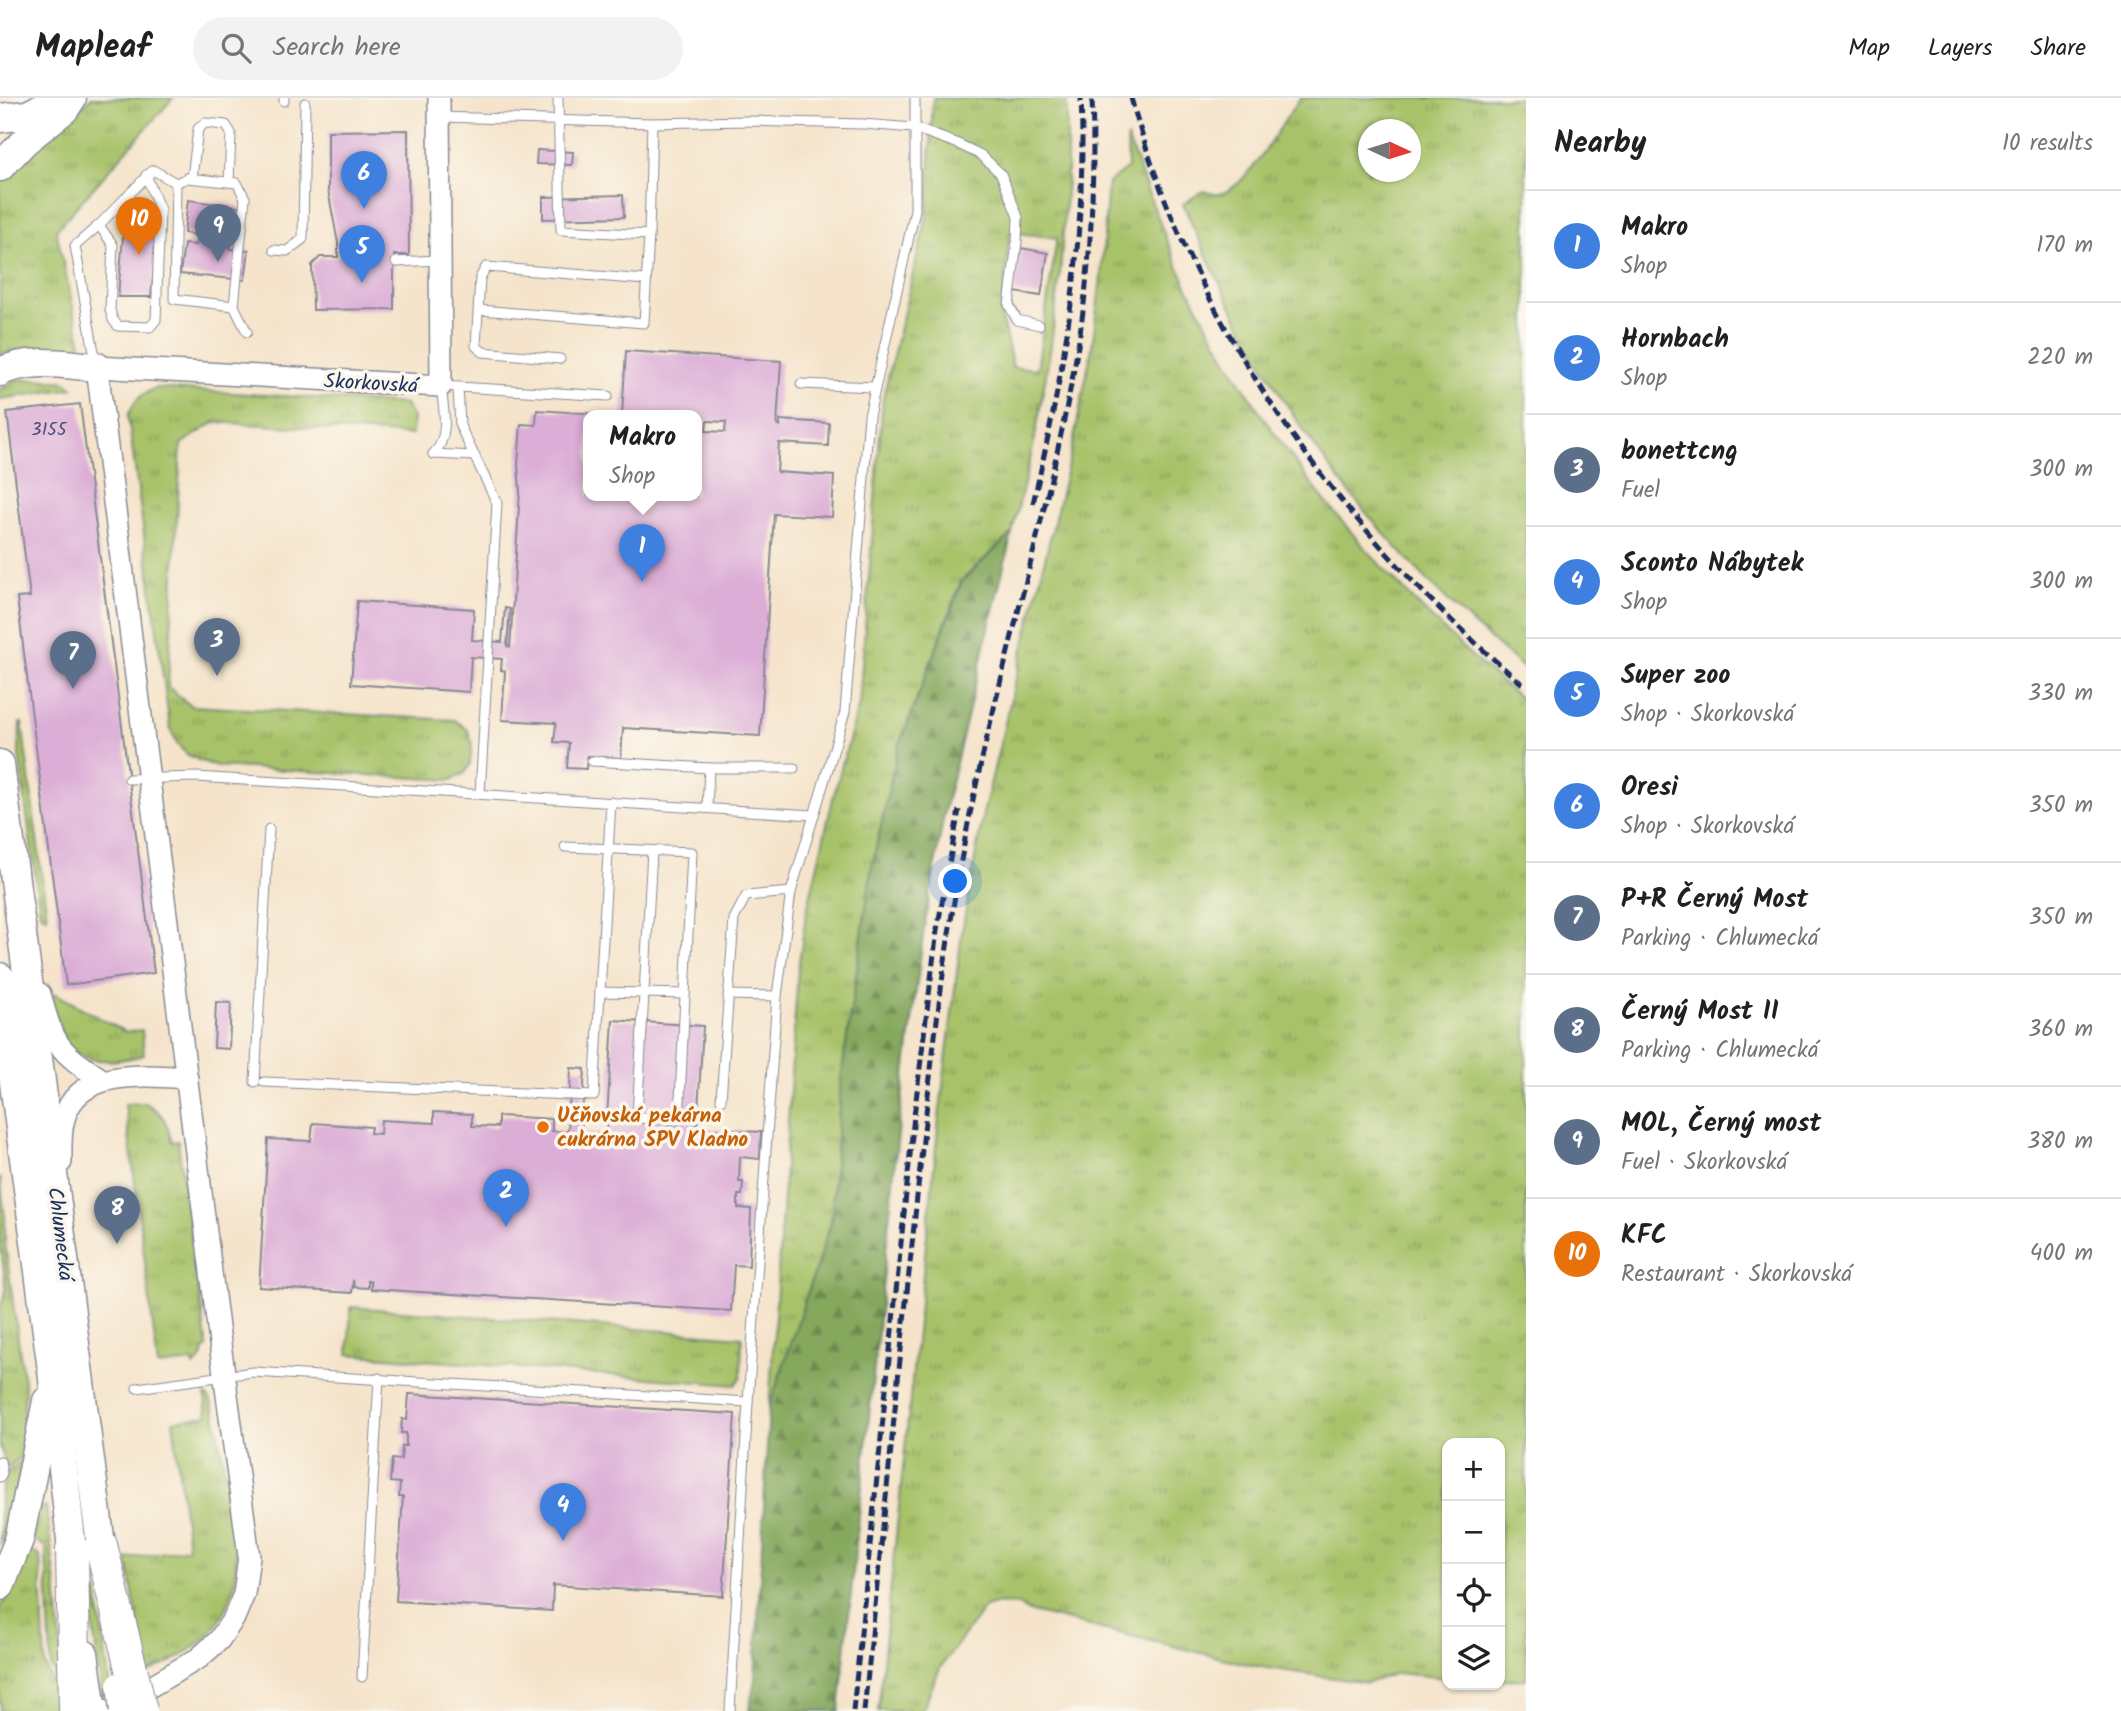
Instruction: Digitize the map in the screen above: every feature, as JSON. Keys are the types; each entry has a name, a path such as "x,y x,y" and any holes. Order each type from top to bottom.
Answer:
{"highway":[{"path":"86,1547 126,1681 141,1711"},
{"path":"86,1547 89,1709"}],"main road":[{"path":"0,118 27,115 61,98"},
{"path":"0,167 25,141 65,109 72,98"},
{"path":"0,372 37,363 97,367"},
{"name":"Chlumecká","path":"0,764 58,1210 86,1547"},
{"name":"Chlumecká","path":"0,978 52,1370 86,1547"},
{"path":"0,1586 14,1556 29,1500 52,1370"},
{"path":"122,1711 126,1681"}],"street":[{"name":"Skorkovská","path":"97,367 449,387 440,260 439,108"},
{"path":"89,1709 148,1689 208,1651 227,1629 244,1594 248,1569 248,1543 187,1078 139,778 97,367"},
{"path":"19,913 52,1036 69,1058 101,1079"},
{"path":"58,1210 63,1122 73,1099 101,1079 158,1076 187,1078"}],"lane":[{"path":"558,98 561,230 649,234"},
{"path":"730,1711 748,1402 777,996 791,892 845,712 869,416 915,210 915,98"},
{"path":"274,250 287,251 303,239 305,103"},
{"path":"439,108 557,121 749,121 914,128 981,155 1001,174 1018,217 1009,305 1017,320 1039,325"},
{"path":"192,178 198,129 205,123 226,125 231,134 229,182"},
{"path":"479,310 644,323 652,123"},
{"path":"97,367 75,246 153,170 176,183"},
{"path":"99,225 113,245 110,310 113,320 118,326 150,327 156,320 160,210 146,175"},
{"path":"176,183 187,178 237,183 245,198 234,306 247,332"},
{"path":"176,183 174,299 234,306"},
{"path":"396,262 440,260"},
{"path":"560,359 483,352 477,346 480,278 486,267 646,280"},
{"path":"801,384 875,387"},
{"path":"449,387 608,396"},
{"path":"449,387 440,448 433,454 475,456"},
{"path":"449,387 460,426 497,503 480,794"},
{"path":"592,761 709,768 794,768"},
{"path":"707,808 709,768"},
{"path":"139,778 188,777 813,814"},
{"path":"269,829 260,1082 594,1096 611,802"},
{"path":"565,847 692,852 679,1119 637,1118 652,851"},
{"path":"721,1100 734,919 746,897 791,892"},
{"path":"600,992 685,994"},
{"path":"728,995 777,996"},
{"path":"137,1388 253,1372 748,1402"},
{"path":"362,1677 379,1378"},
{"path":"0,1461 1,1475"}],"green space":[{"path":"91,98 173,98 56,230 81,343 78,349 72,352 19,349 0,355 0,179"},
{"path":"933,98 1067,98 1067,180 1060,273 1035,438 1012,533 961,581 898,749 872,866 841,1079 831,1223 769,1408 798,969 806,915 834,794 859,704 883,398 927,216","holes":["1010,232 1057,238 1037,369 1013,367 1001,317"]},
{"path":"1301,98 1526,98 1526,670 1426,579 1365,512 1310,440 1243,330 1183,204 1203,191 1219,194 1230,189 1242,180"},
{"path":"1127,137 1164,234 1189,290 1256,406 1295,461 1380,565 1475,659 1526,703 1526,1679 1505,1680 1505,1438 1442,1438 1442,1678 1397,1673 1367,1683 1255,1666 1028,1611 1018,1605 998,1603 985,1607 940,1668 922,1711 878,1711 939,1118 962,932 983,814 1073,444 1092,348 1101,277 1108,183 1128,168"},
{"path":"16,380 66,382 73,388 0,399 0,389"},
{"path":"156,388 405,404 413,418 412,435 215,422 181,444 168,687 191,706 455,720 468,730 472,744 470,764 465,773 451,780 217,766 193,758 177,744 170,728 128,416 138,399"},
{"path":"1012,533 945,808 924,928 900,1114 839,1711 749,1711 755,1679 769,1408 831,1223 841,1079 872,866 898,749 962,581"},
{"path":"20,723 47,917 40,913 19,754"},
{"path":"56,994 125,1032 142,1030 144,1055 99,1060 78,1054 69,1047 61,1033 50,995"},
{"path":"145,1103 164,1119 172,1142 178,1141 207,1348 194,1367 193,1362 158,1366 125,1104"},
{"path":"0,1176 5,1243 25,1390 22,1456 7,1468 0,1446 0,1308 6,1290 0,1238"},
{"path":"351,1307 742,1337 741,1377 735,1385 348,1354"},
{"path":"205,1394 210,1399 215,1414 232,1513 236,1551 234,1587 219,1621 206,1637 185,1653 147,1674 127,1559 188,1548 173,1421 207,1416"},
{"path":"22,1461 17,1492 0,1545 0,1495 7,1473"},
{"path":"82,1496 85,1500 110,1691 102,1696 77,1502"},
{"path":"41,1507 46,1507 56,1585 65,1695 51,1667 46,1547 33,1539"},
{"path":"29,1549 40,1556 45,1666 57,1693 57,1711 0,1711 0,1607 13,1588"}],"building":[{"path":"408,130 409,255 394,255 394,309 313,310 312,265 320,257 338,257 328,190 328,131"},
{"path":"537,150 573,152 572,165 536,164"},
{"path":"623,195 624,217 543,219 543,197"},
{"path":"188,200 239,207 236,238 231,238 230,249 249,250 245,280 180,274 184,244 196,245 197,235 184,233"},
{"path":"123,236 157,238 151,297 118,297"},
{"path":"1021,248 1048,253 1041,296 1014,292"},
{"path":"626,351 781,361 777,425 780,426 780,420 829,423 828,446 779,443 777,472 834,476 832,517 774,514 760,736 623,728 621,758 587,756 586,769 567,768 569,743 554,742 556,723 502,720 505,671 501,670 502,659 471,657 469,692 351,684 357,601 474,609 472,640 502,642 505,608 510,609 507,646 510,647 520,491 518,465 521,424 536,425 537,410 583,413 583,501 702,501 702,410 622,410","holes":["707,421 726,422 725,432 706,431"]},
{"path":"80,404 154,973 66,985 17,598 30,597 7,412"},
{"path":"216,1002 231,1003 229,1049 214,1048"},
{"path":"613,1020 703,1026 697,1128 761,1132 760,1159 740,1157 739,1182 743,1182 742,1195 738,1195 738,1208 751,1209 749,1266 734,1265 731,1311 371,1289 371,1282 368,1281 368,1288 354,1287 353,1280 352,1293 259,1287 268,1139 311,1141 313,1123 371,1127 370,1133 380,1134 381,1120 434,1123 434,1112 472,1114 472,1126 498,1127 498,1116 552,1119 552,1131 568,1132 571,1068 585,1069 581,1133 606,1134"},
{"path":"409,1394 735,1414 723,1596 553,1585 552,1611 396,1601 403,1497 399,1497 400,1483 390,1482 392,1459 401,1460 402,1446 406,1446 406,1433 401,1433 402,1419 407,1420"}],"railway":[{"path":"1033,503 1055,403 1071,302 1081,200 1081,98"},
{"path":"864,1711 922,1154 946,954 975,792 1051,478 1077,352 1091,225 1092,98"},
{"path":"1131,98 1159,184 1194,267 1236,346 1284,422 1337,494 1395,563 1459,627 1526,687"},
{"path":"853,1711 914,1116 937,930 959,810"}],"place":[{"name":"Oresi","path":"364,209"},
{"name":"KFC","path":"139,255"},
{"name":"MOL, Černý most","path":"218,262"},
{"name":"Super zoo","path":"362,283"},
{"name":"Makro","path":"642,582"},
{"name":"bonettcng","path":"217,676"},
{"name":"P+R Černý Most","path":"73,689"},
{"name":"Učňovská pekárna cukrárna SPV Kladno","path":"543,1127"},
{"name":"Hornbach","path":"506,1227"},
{"name":"Černý Most II","path":"117,1244"},
{"name":"Sconto Nábytek","path":"563,1541"}]}
